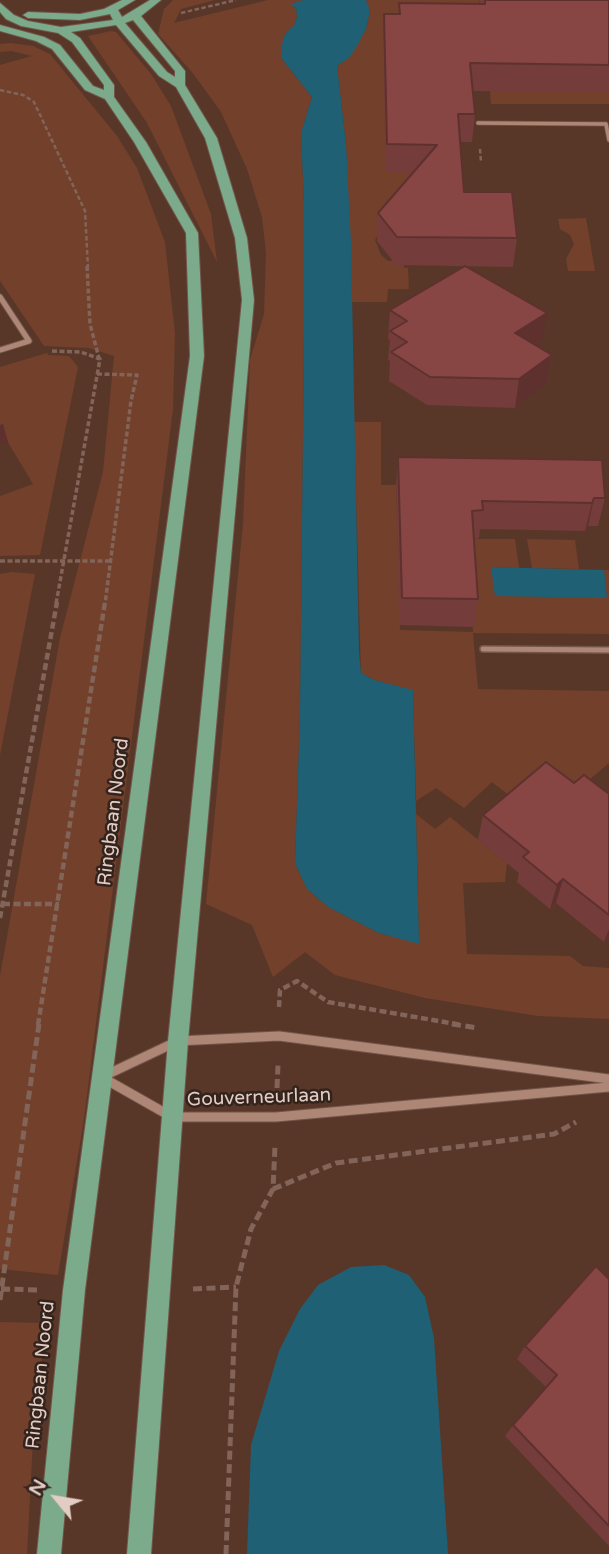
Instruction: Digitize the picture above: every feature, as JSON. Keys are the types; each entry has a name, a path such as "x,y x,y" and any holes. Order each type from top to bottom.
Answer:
{"main road":[{"path":"5,18 27,15 80,17 113,10 130,0"},
{"path":"5,18 61,30 119,22 135,16 156,0"},
{"path":"0,6 5,18"},
{"path":"113,10 119,22 163,74 180,85 211,138 241,238 248,300 178,1041 139,1554"},
{"path":"135,16 180,71 180,85"},
{"path":"0,28 25,24"},
{"path":"0,28 18,34"},
{"name":"Ringbaan Noord","path":"61,30 76,40 109,85 109,97"},
{"path":"0,38 18,34"},
{"name":"Ringbaan Noord","path":"18,34 40,39 56,47 89,88 109,97 139,142 192,233 197,356 74,1290 49,1554"}],"street":[{"path":"0,297 29,341 0,350"},
{"path":"102,1077 178,1041 279,1036 609,1079"},
{"name":"Gouverneurlaan","path":"102,1077 172,1117 276,1117 609,1087"}],"lane":[{"path":"478,123 606,124 609,140"},
{"path":"483,649 609,650"}],"path":[{"path":"180,13 236,0"},
{"path":"0,90 23,95 34,102 85,211 90,324 100,359 0,918"},
{"path":"29,341 45,350 81,352 100,359"},
{"path":"0,1300 34,1053 103,619 137,375 97,374"},
{"path":"0,561 110,561"},
{"path":"2,904 59,904"},
{"path":"226,1554 236,1287 251,1229 273,1189 336,1163 554,1134 587,1116"},
{"path":"158,1291 236,1287"},
{"path":"1,1289 74,1290"}],"shaded area":[{"path":"173,0 215,0 181,9 174,23 268,0 303,0 292,4 296,8 297,16 295,24 285,34 282,59 312,97 301,133 304,337 300,714 295,863 307,889 328,907 379,933 419,943 416,814 435,829 450,817 507,863 505,882 463,883 467,954 570,956 583,966 609,968 609,1019 538,1016 425,998 335,975 305,952 273,977 252,925 206,904 243,524 250,360 264,314 266,253 262,217 247,169 221,112 192,72 158,34 164,9"},
{"path":"366,0 479,0 484,42 375,240 381,255 388,261 403,260 404,268 408,268 409,289 388,289 387,302 352,302 346,144 337,66 350,56 366,29 370,11"},
{"path":"116,32 151,74 171,106 211,214 217,262 147,123 88,36"},
{"path":"0,44 33,46 50,54 117,136 137,168 165,242 175,333 173,409 84,1119 58,1275 0,1269 0,976 60,638 103,472 114,356 89,348 44,346 0,281 0,65 32,56 11,51 0,52"},
{"path":"609,86 609,104 491,104 490,91"},
{"path":"586,218 595,271 568,271 566,259 574,244 570,235 560,229 558,219"},
{"path":"47,353 69,356 78,367 40,555 0,556 0,496 33,484 0,429 0,367"},
{"path":"354,422 381,422 381,485 396,485 400,630 473,632 468,539 515,539 519,568 491,567 607,598 604,570 609,570 609,634 473,633 478,689 609,691 609,763 582,786 520,804 492,782 464,808 436,788 416,801 413,691 374,680 361,673"},
{"path":"527,539 575,540 579,569 532,568"},
{"path":"0,574 35,574 0,755"},
{"path":"0,1322 46,1323 33,1439 27,1554 0,1554"}],"water":[{"path":"303,0 366,0 370,11 366,29 358,44 350,57 337,66 346,144 351,243 359,652 361,673 374,680 413,690 419,944 379,933 328,907 307,889 295,863 300,714 304,337 301,133 312,97 282,59 281,47 285,34 295,24 297,16 296,8 291,4"},
{"path":"491,567 604,570 607,598 495,596"},
{"path":"384,1265 409,1275 425,1297 434,1338 448,1554 247,1554 251,1445 279,1351 300,1309 318,1285 351,1267"}],"building":[{"path":"485,0 609,0 609,65 470,63 475,114 458,114 464,192 512,192 517,238 397,237 378,213 437,145 387,144 384,14 400,14 399,3 485,4"},
{"path":"465,266 547,313 515,333 552,355 519,379 430,377 391,352 407,342 390,331 407,321 390,310"},
{"path":"398,457 602,460 605,498 594,498 592,503 482,501 483,510 472,511 478,599 402,598"},
{"path":"546,762 574,783 584,775 609,794 609,915 563,879 557,885 523,857 529,852 483,815"},
{"path":"596,1266 609,1279 609,1526 513,1425 557,1375 525,1346"}]}
